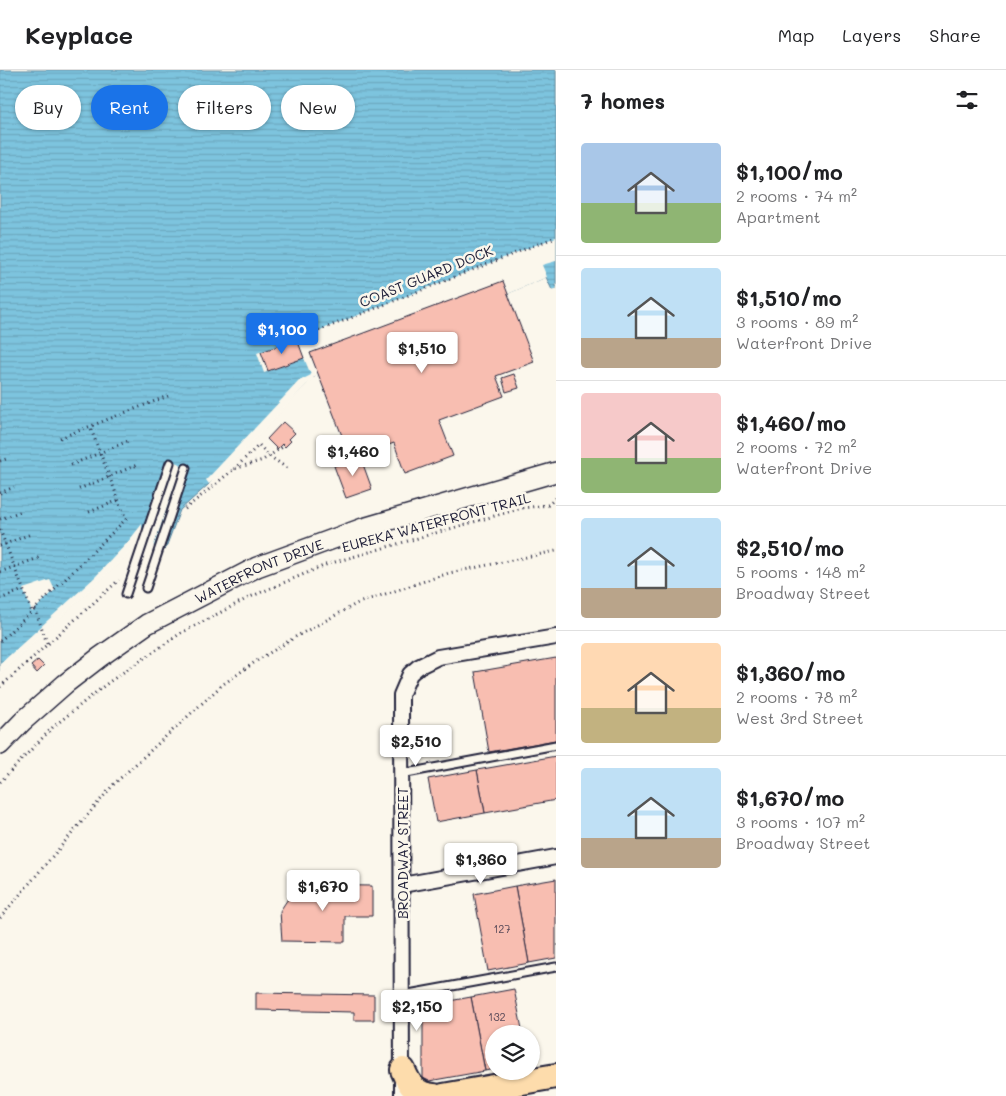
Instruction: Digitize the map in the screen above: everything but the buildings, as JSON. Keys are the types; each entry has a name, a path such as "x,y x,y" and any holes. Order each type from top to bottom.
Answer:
{"highway":[{"path":"403,1070 408,1084 416,1092 434,1096"},
{"path":"443,1096 556,1076"}],"street":[{"name":"WATERFRONT DRIVE","path":"0,745 23,721 65,684 147,624 258,568 363,528 556,472"},
{"name":"BROADWAY STREET","path":"402,1096 401,695 414,671 438,657 556,637"},
{"path":"402,885 556,857"}],"lane":[{"path":"126,594 170,463"},
{"path":"146,588 186,468"},
{"path":"401,774 556,745"},
{"path":"403,995 556,967"}],"path":[{"name":"COAST GUARD DOCK","path":"305,336 556,237"},
{"path":"60,438 168,396"},
{"path":"0,641 126,519 90,426"},
{"path":"71,465 128,441"},
{"path":"178,514 234,469 259,445 269,456 288,468"},
{"path":"234,469 263,460 284,446"},
{"path":"0,461 6,459"},
{"path":"80,489 137,465"},
{"path":"0,493 14,487"},
{"name":"EUREKA WATERFRONT TRAIL","path":"0,782 52,727 109,682 181,633 250,597 328,564 522,508 548,505 556,498"},
{"path":"89,512 119,500"},
{"path":"0,519 22,511"},
{"path":"0,530 32,612"},
{"path":"0,546 31,534"},
{"path":"0,918 114,784 222,685 258,660 297,636 358,603 449,573 556,551"},
{"path":"0,572 41,558"},
{"path":"0,687 136,565"},
{"path":"0,599 23,590"},
{"path":"35,609 48,643"}],"water":[{"path":"0,70 556,70 556,289 552,290 546,277 312,378 209,484 180,510 165,550 139,541 0,671"}],"pier":[{"path":"556,237 556,261 542,265 547,277 313,378 225,471 209,484 206,480 299,381 311,375 304,358 264,373 257,353 305,336"},
{"path":"175,462 182,465 153,548 146,546"},
{"path":"142,524 142,536 137,546 0,674 0,664 95,577"},
{"path":"50,580 55,590 32,612 23,589"}]}
